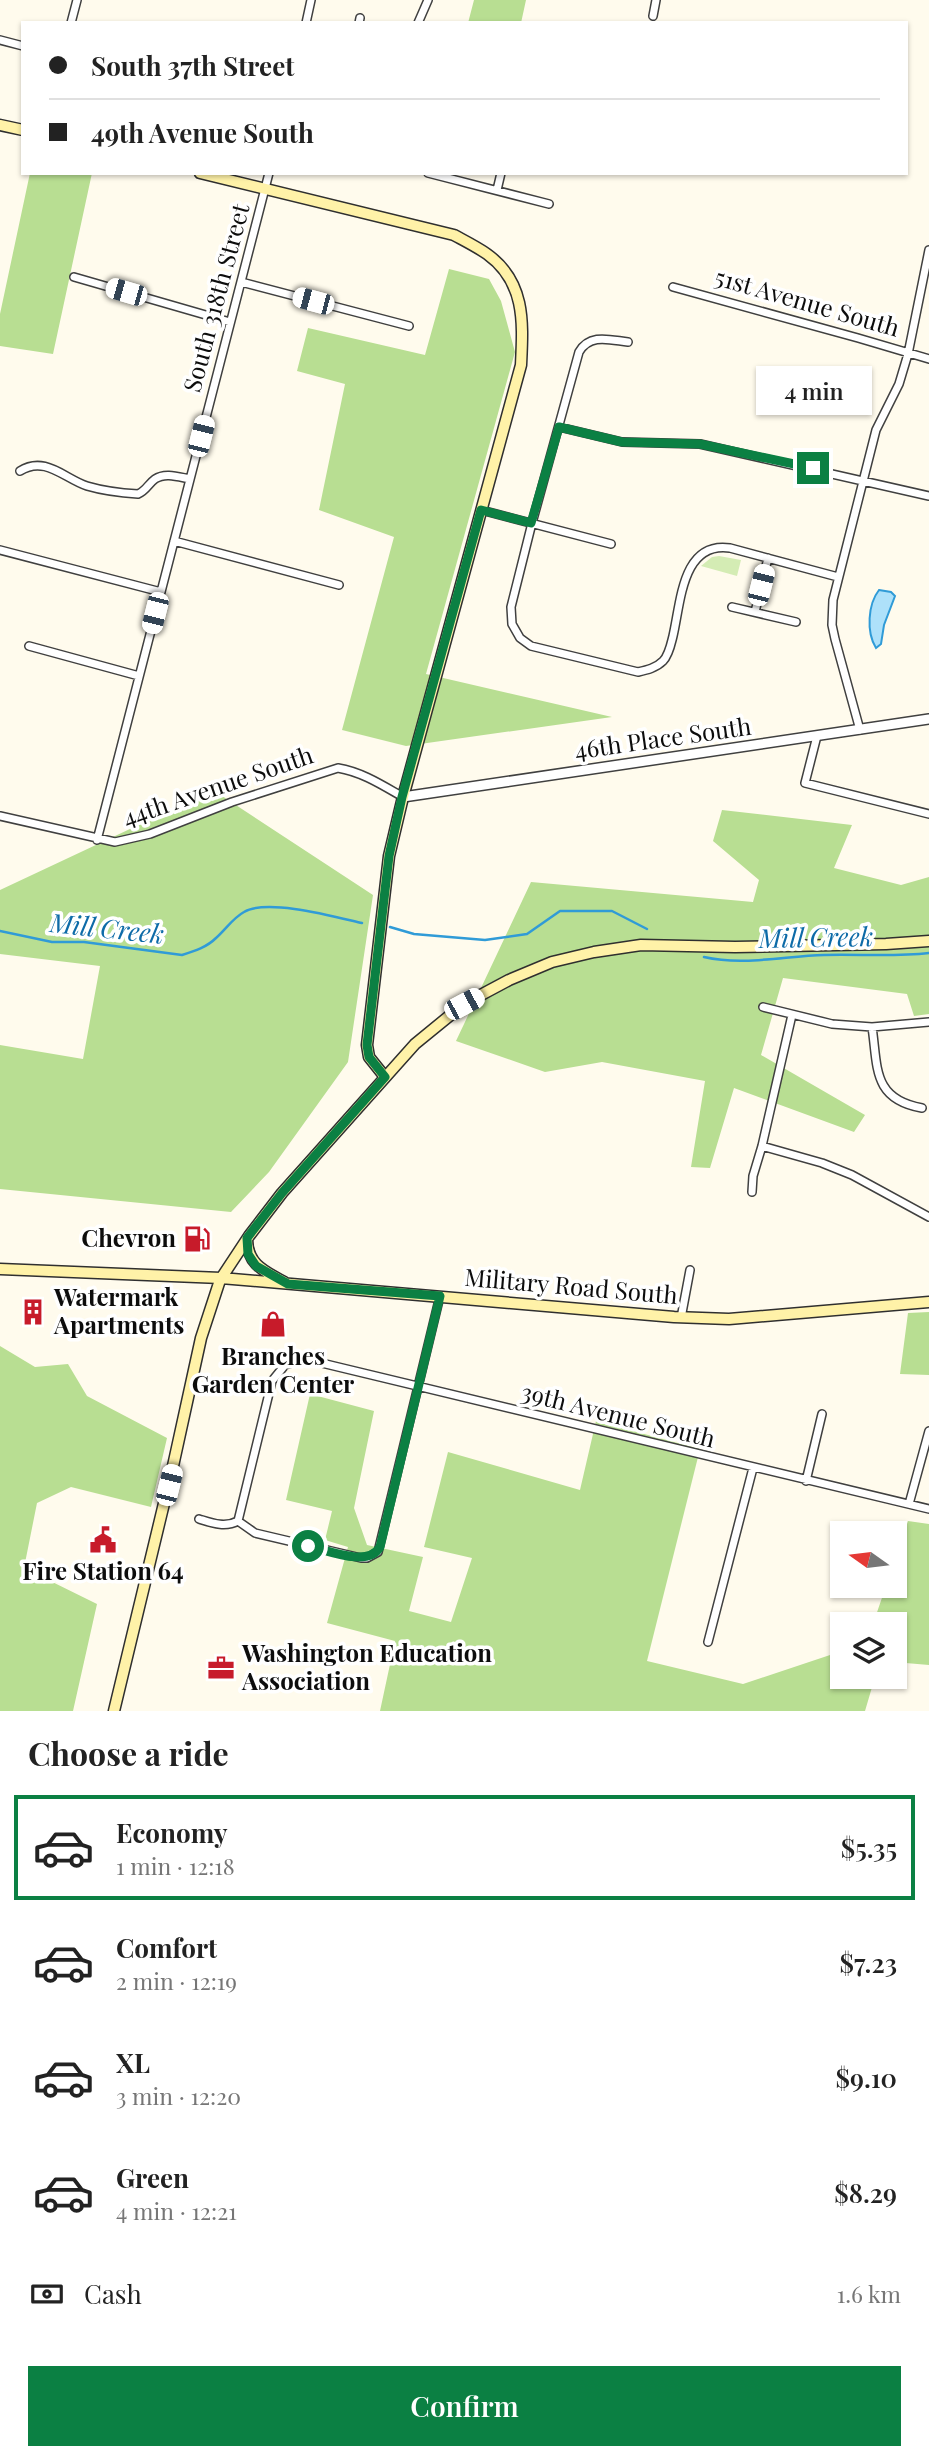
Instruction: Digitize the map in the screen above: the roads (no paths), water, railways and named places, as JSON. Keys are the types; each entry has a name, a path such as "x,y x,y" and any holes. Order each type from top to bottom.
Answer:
{"main road":[{"path":"0,125 21,130"},
{"path":"208,175 454,235 488,255 501,267 512,283 523,315 521,365 402,797 389,856 367,1045 369,1057 385,1077"},
{"path":"117,1711 213,1295 247,1238 282,1193 415,1044 464,1004 509,980 552,962 620,947 763,947 929,941"},
{"path":"247,1238 248,1254 256,1266 288,1284"},
{"name":"Military Road South","path":"0,1269 221,1278 729,1320 929,1302"}],"street":[{"path":"72,21 77,0"},
{"path":"306,21 311,0"},
{"path":"419,21 428,0"},
{"path":"653,16 656,0"},
{"path":"0,40 21,45"},
{"name":"South 318th Street","path":"97,839 268,175"},
{"path":"436,175 550,204"},
{"path":"497,190 501,175"},
{"path":"860,730 832,625 833,600 876,430 899,384 908,354 929,250"},
{"path":"74,277 230,322"},
{"path":"241,282 410,326"},
{"name":"51st Avenue South","path":"673,287 929,359"},
{"path":"628,342 595,339 587,341 579,352 531,523 511,607 512,624 516,634 531,646 638,672 654,668 667,656 687,576 693,562 701,553 719,546 838,577"},
{"path":"559,427 622,442 700,444 929,496"},
{"path":"20,471 35,465 61,471 90,486 138,495 154,480 163,476 190,479"},
{"path":"481,510 611,544"},
{"path":"174,541 339,585"},
{"path":"0,550 161,592"},
{"path":"755,612 768,558"},
{"path":"732,607 796,622"},
{"path":"29,646 139,677"},
{"name":"46th Place South","path":"402,797 929,719"},
{"path":"817,736 806,783 929,814"},
{"name":"44th Avenue South","path":"0,816 115,842 141,836 232,802 338,768 352,770 368,777 402,797"},
{"path":"763,1007 832,1024 872,1027 929,1022"},
{"path":"752,1192 752,1176 762,1146 792,1015"},
{"path":"872,1027 879,1079 883,1088 890,1094 922,1108"},
{"path":"762,1146 832,1167 929,1217"},
{"path":"681,1318 690,1270"},
{"path":"199,1520 221,1525 238,1521 255,1533 360,1558 378,1552 440,1296"},
{"name":"39th Avenue South","path":"238,1521 272,1381 285,1365 299,1360 326,1364 929,1509"},
{"path":"807,1481 822,1414"},
{"path":"909,1504 929,1431"},
{"path":"708,1642 753,1468"}],"water":[{"path":"879,590 891,592 895,596 884,625 881,644 876,648 871,634 870,618 872,603"}],"waterway":[{"name":"Mill Creek","path":"0,931 52,942 84,942 182,955 209,944 240,914 255,908 302,910 362,923"},
{"name":"Mill Creek","path":"390,927 414,934 485,940 527,934 560,911 612,911 647,929"},
{"name":"Mill Creek","path":"704,957 749,961 824,955 929,953"}],"place":[{"name":"Chevron","path":"197,1239"},
{"name":"Watermark Apartments","path":"33,1312"},
{"name":"Branches Garden Center","path":"273,1324"},
{"name":"Fire Station 64","path":"103,1540"},
{"name":"Washington Education Association","path":"221,1668"}]}
